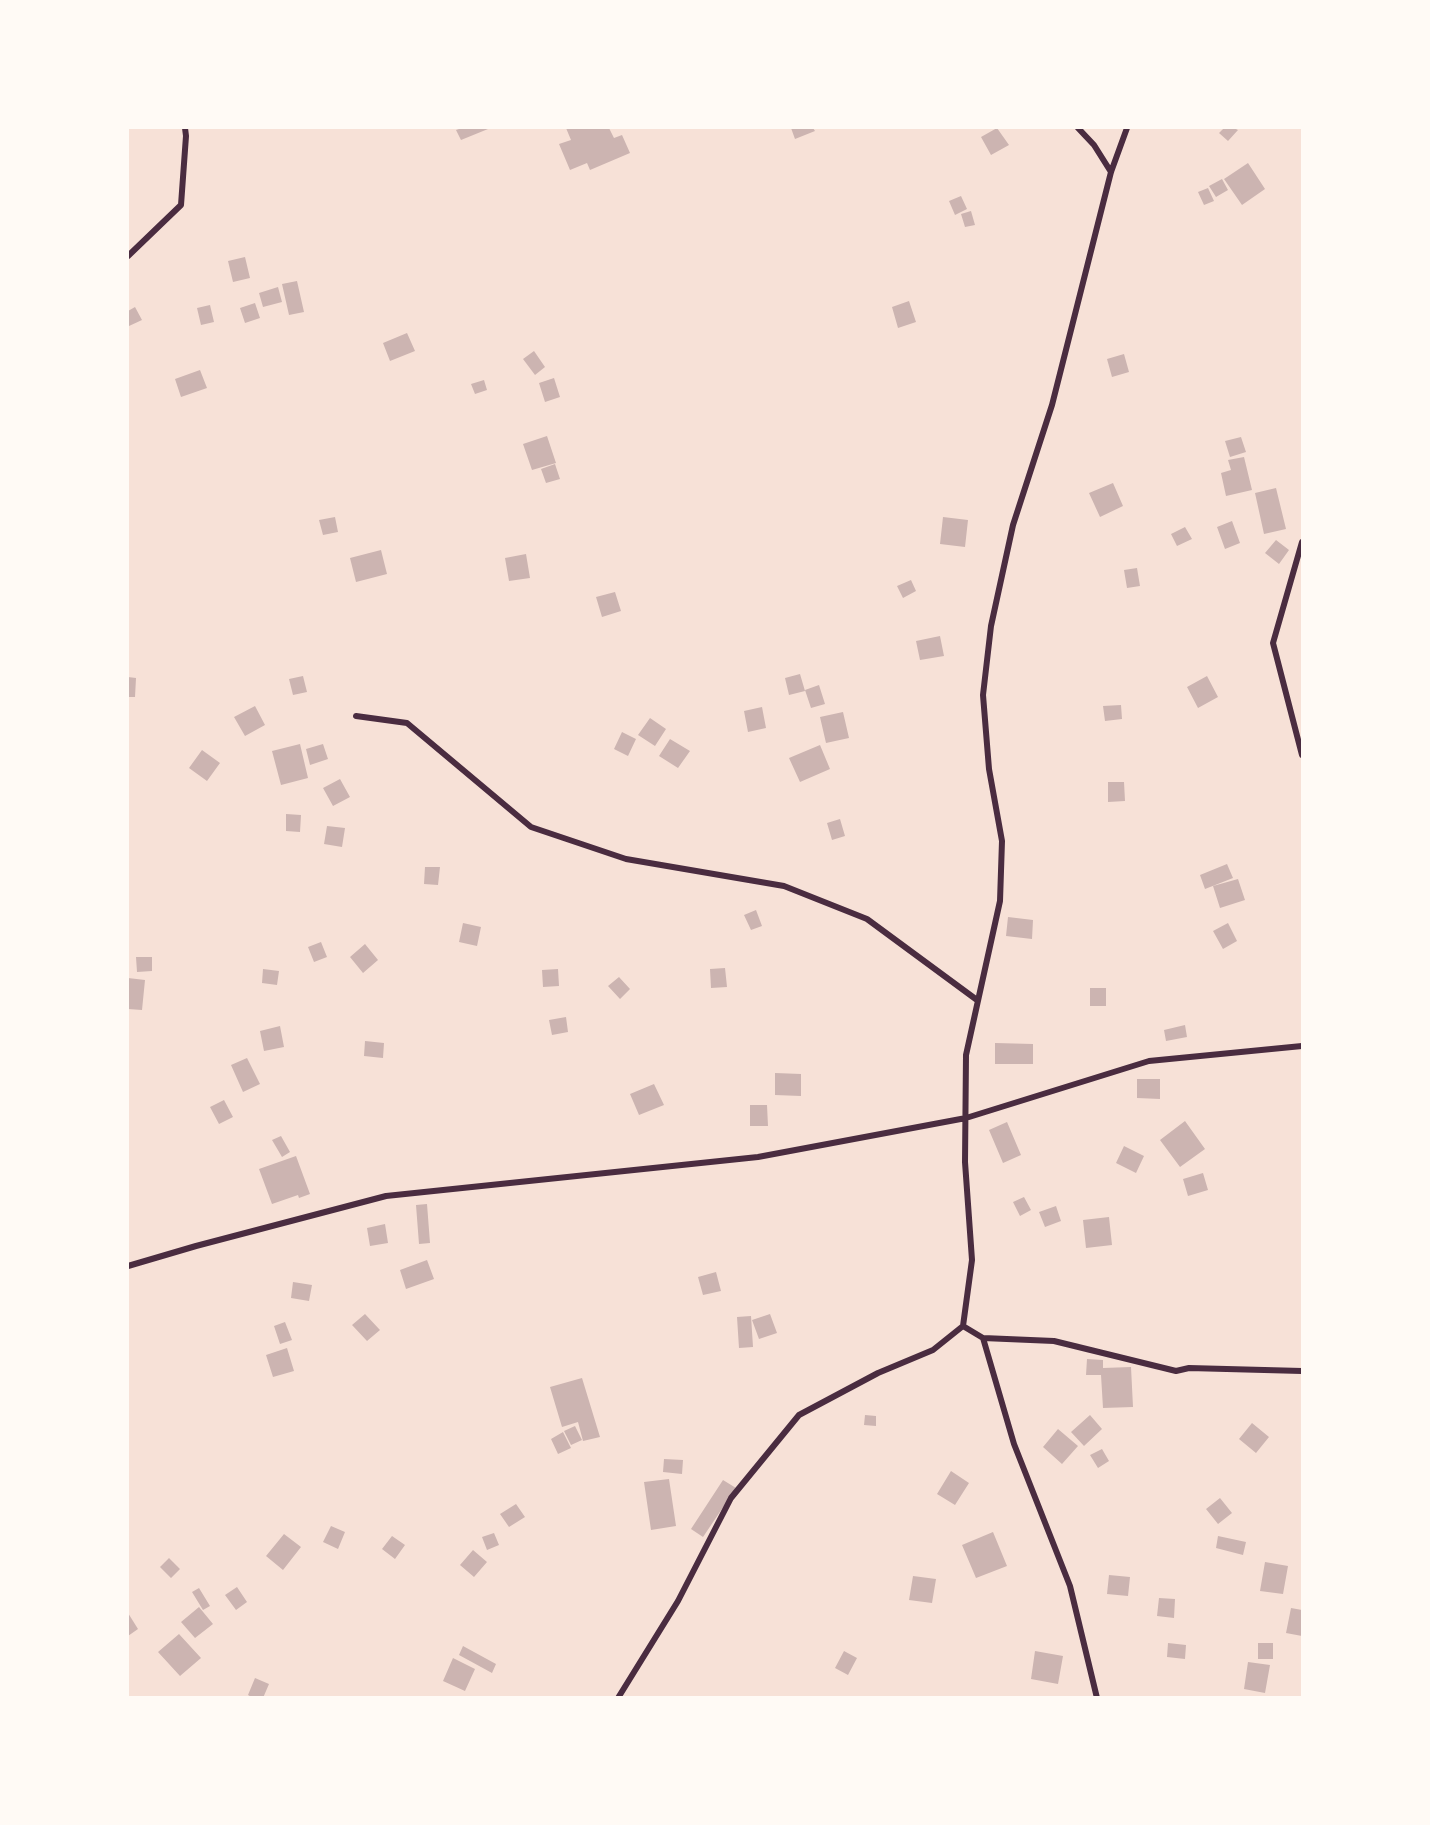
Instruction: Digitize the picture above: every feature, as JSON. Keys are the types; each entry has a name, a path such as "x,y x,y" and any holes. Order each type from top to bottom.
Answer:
{"street":[{"path":"128,256 181,206 185,128"},
{"path":"1078,128 1094,145 1111,172"},
{"path":"618,1698 678,1601 731,1498 799,1415 878,1373 933,1350 963,1326 972,1260 965,1162 966,1055 1000,901 1002,841 989,769 983,695 991,626 1013,525 1052,405 1111,172 1127,128"},
{"path":"1302,542 1273,643 1302,755"},
{"path":"356,716 407,723 531,827 626,859 784,886 867,919 978,1000"},
{"path":"128,1266 386,1196 758,1157 966,1118 1149,1061 1302,1046"},
{"path":"963,1326 982,1338 1054,1341 1176,1371 1189,1368 1302,1371"},
{"path":"982,1338 1014,1444 1070,1586 1097,1698"}],"building":[{"path":"462,128 488,129 461,140 456,130"},
{"path":"566,128 609,128 614,138 622,135 630,153 590,170 587,163 570,170 559,144 571,140"},
{"path":"791,128 813,128 815,131 795,139"},
{"path":"997,128 1009,145 991,155 981,137"},
{"path":"1224,128 1238,130 1228,141 1219,133"},
{"path":"1248,163 1265,189 1242,205 1224,179"},
{"path":"1222,179 1228,190 1216,197 1209,186"},
{"path":"1208,188 1214,201 1204,205 1198,192"},
{"path":"961,196 967,209 955,215 949,201"},
{"path":"971,211 975,225 965,227 961,214"},
{"path":"245,257 250,278 233,282 228,261"},
{"path":"297,281 304,312 289,315 282,284"},
{"path":"278,287 282,302 263,307 259,293"},
{"path":"909,301 916,322 898,328 892,307"},
{"path":"255,303 260,318 245,323 240,308"},
{"path":"210,305 214,322 201,325 197,308"},
{"path":"135,307 142,320 129,326 128,311"},
{"path":"407,333 415,351 390,361 383,343"},
{"path":"534,351 545,367 535,375 523,359"},
{"path":"1124,354 1129,372 1112,377 1107,359"},
{"path":"200,370 207,388 181,397 175,379"},
{"path":"554,378 560,397 545,402 539,383"},
{"path":"484,380 487,390 475,394 471,384"},
{"path":"547,436 556,463 532,470 523,444"},
{"path":"1241,437 1246,452 1230,457 1225,441"},
{"path":"1244,457 1252,490 1226,496 1221,473 1231,470 1228,460"},
{"path":"555,464 560,479 546,483 541,469"},
{"path":"1113,483 1123,506 1100,517 1089,493"},
{"path":"1276,488 1286,529 1264,534 1255,493"},
{"path":"335,517 338,532 323,535 319,520"},
{"path":"943,517 968,520 965,547 940,544"},
{"path":"1232,521 1240,543 1225,549 1217,527"},
{"path":"1185,527 1192,539 1177,546 1171,534"},
{"path":"1276,540 1289,550 1279,564 1265,553"},
{"path":"381,550 387,574 356,582 350,558"},
{"path":"526,554 530,578 509,581 505,558"},
{"path":"1137,568 1140,586 1127,588 1124,570"},
{"path":"911,580 916,591 903,598 897,586"},
{"path":"615,592 621,611 602,617 596,597"},
{"path":"940,636 944,656 920,660 916,641"},
{"path":"800,674 805,691 789,695 785,678"},
{"path":"303,676 307,692 293,695 289,679"},
{"path":"1207,676 1218,697 1198,708 1187,687"},
{"path":"128,677 136,678 135,697 128,697"},
{"path":"819,685 825,704 811,708 805,690"},
{"path":"1121,705 1122,719 1105,721 1103,706"},
{"path":"255,706 265,725 245,736 234,717"},
{"path":"762,707 766,728 748,732 744,711"},
{"path":"843,712 849,738 826,743 820,717"},
{"path":"650,718 666,729 655,746 638,735"},
{"path":"622,732 636,739 628,756 614,749"},
{"path":"670,739 690,751 678,768 659,756"},
{"path":"300,744 308,778 281,785 272,751"},
{"path":"323,744 328,759 310,765 306,749"},
{"path":"820,745 830,769 800,782 789,758"},
{"path":"202,750 220,763 207,781 189,768"},
{"path":"340,779 350,797 333,806 323,788"},
{"path":"1108,782 1124,782 1125,801 1108,802"},
{"path":"286,814 301,815 300,832 286,831"},
{"path":"840,819 845,836 832,840 827,823"},
{"path":"327,826 345,828 342,847 324,844"},
{"path":"1227,864 1233,878 1205,889 1200,875"},
{"path":"425,867 440,867 438,885 424,884"},
{"path":"1238,879 1245,900 1220,908 1213,886"},
{"path":"756,910 762,926 751,930 744,915"},
{"path":"1008,917 1033,920 1032,939 1006,936"},
{"path":"463,923 481,927 477,946 459,942"},
{"path":"1228,923 1237,941 1223,949 1213,931"},
{"path":"321,942 327,957 314,962 308,947"},
{"path":"365,944 378,960 363,973 350,957"},
{"path":"136,957 152,957 152,971 137,972"},
{"path":"725,968 727,987 711,988 710,969"},
{"path":"263,969 279,971 277,985 262,983"},
{"path":"558,969 559,986 543,987 542,970"},
{"path":"619,977 630,989 620,999 608,986"},
{"path":"128,978 145,980 142,1010 128,1009"},
{"path":"1090,988 1106,988 1106,1006 1090,1006"},
{"path":"566,1017 568,1032 552,1035 549,1020"},
{"path":"1185,1025 1187,1037 1166,1041 1164,1030"},
{"path":"280,1026 284,1047 264,1051 260,1031"},
{"path":"365,1041 384,1043 383,1058 364,1056"},
{"path":"995,1043 1033,1044 1033,1064 995,1064"},
{"path":"247,1058 260,1084 243,1092 231,1065"},
{"path":"775,1073 801,1074 801,1096 775,1095"},
{"path":"1137,1079 1160,1079 1160,1099 1137,1098"},
{"path":"654,1084 664,1105 639,1115 630,1094"},
{"path":"224,1100 233,1117 219,1124 210,1107"},
{"path":"750,1105 767,1105 768,1126 750,1126"},
{"path":"1185,1121 1205,1149 1180,1167 1160,1140"},
{"path":"1007,1122 1021,1155 1003,1163 989,1130"},
{"path":"281,1136 290,1152 282,1157 272,1140"},
{"path":"1124,1146 1144,1156 1136,1173 1116,1163"},
{"path":"296,1156 310,1194 299,1198 298,1195 272,1204 259,1169"},
{"path":"1203,1173 1208,1190 1188,1196 1183,1179"},
{"path":"1024,1197 1031,1210 1020,1216 1013,1202"},
{"path":"427,1204 430,1243 419,1244 416,1205"},
{"path":"1056,1206 1061,1221 1045,1227 1039,1212"},
{"path":"1109,1217 1112,1245 1086,1248 1083,1220"},
{"path":"385,1224 388,1243 370,1246 367,1228"},
{"path":"427,1260 434,1279 406,1289 400,1270"},
{"path":"716,1272 721,1291 703,1295 698,1277"},
{"path":"293,1282 312,1285 309,1301 291,1298"},
{"path":"365,1314 380,1330 367,1341 352,1325"},
{"path":"770,1314 777,1333 759,1339 752,1320"},
{"path":"751,1316 753,1347 739,1348 737,1317"},
{"path":"285,1322 292,1340 280,1344 274,1326"},
{"path":"287,1348 294,1371 273,1377 266,1355"},
{"path":"1087,1359 1103,1360 1103,1368 1131,1367 1133,1407 1103,1408 1101,1375 1086,1375"},
{"path":"582,1378 600,1437 583,1441 578,1422 562,1427 550,1387"},
{"path":"865,1415 876,1416 876,1426 864,1425"},
{"path":"1090,1415 1102,1429 1084,1446 1071,1432"},
{"path":"1252,1423 1269,1437 1256,1453 1239,1439"},
{"path":"575,1426 582,1440 571,1445 564,1431"},
{"path":"1058,1429 1078,1446 1062,1464 1043,1447"},
{"path":"563,1432 571,1448 558,1454 551,1439"},
{"path":"1102,1449 1109,1461 1098,1468 1090,1455"},
{"path":"664,1459 683,1460 682,1474 663,1472"},
{"path":"951,1471 969,1483 955,1505 937,1494"},
{"path":"669,1479 676,1526 651,1530 644,1482"},
{"path":"723,1480 736,1488 703,1537 691,1529"},
{"path":"1220,1498 1232,1513 1218,1524 1206,1509"},
{"path":"516,1504 525,1517 509,1527 500,1514"},
{"path":"331,1526 345,1532 338,1549 323,1542"},
{"path":"993,1532 1007,1566 976,1578 962,1545"},
{"path":"494,1533 499,1545 487,1550 482,1537"},
{"path":"284,1534 301,1547 283,1570 266,1556"},
{"path":"392,1536 405,1545 395,1559 382,1549"},
{"path":"1218,1536 1246,1542 1243,1555 1216,1548"},
{"path":"473,1550 487,1562 474,1577 460,1565"},
{"path":"169,1558 180,1569 171,1578 160,1567"},
{"path":"1265,1562 1288,1566 1283,1594 1260,1591"},
{"path":"1109,1575 1130,1577 1128,1596 1107,1594"},
{"path":"913,1576 936,1579 932,1603 909,1600"},
{"path":"237,1587 247,1602 236,1610 225,1595"},
{"path":"199,1588 210,1606 203,1610 192,1592"},
{"path":"1159,1598 1175,1599 1174,1618 1157,1616"},
{"path":"199,1607 213,1624 195,1638 181,1622"},
{"path":"1291,1608 1302,1610 1302,1636 1286,1633"},
{"path":"128,1613 138,1629 128,1636"},
{"path":"179,1634 201,1658 180,1676 158,1652"},
{"path":"1168,1643 1186,1645 1185,1659 1167,1657"},
{"path":"1258,1643 1273,1643 1273,1659 1258,1659"},
{"path":"463,1646 496,1664 492,1673 459,1655"},
{"path":"844,1651 857,1658 848,1675 835,1668"},
{"path":"1035,1651 1063,1656 1058,1684 1031,1679"},
{"path":"453,1658 475,1669 465,1691 443,1681"},
{"path":"1248,1662 1270,1665 1265,1693 1244,1689"},
{"path":"255,1678 269,1684 263,1698 253,1698 248,1695"}]}
